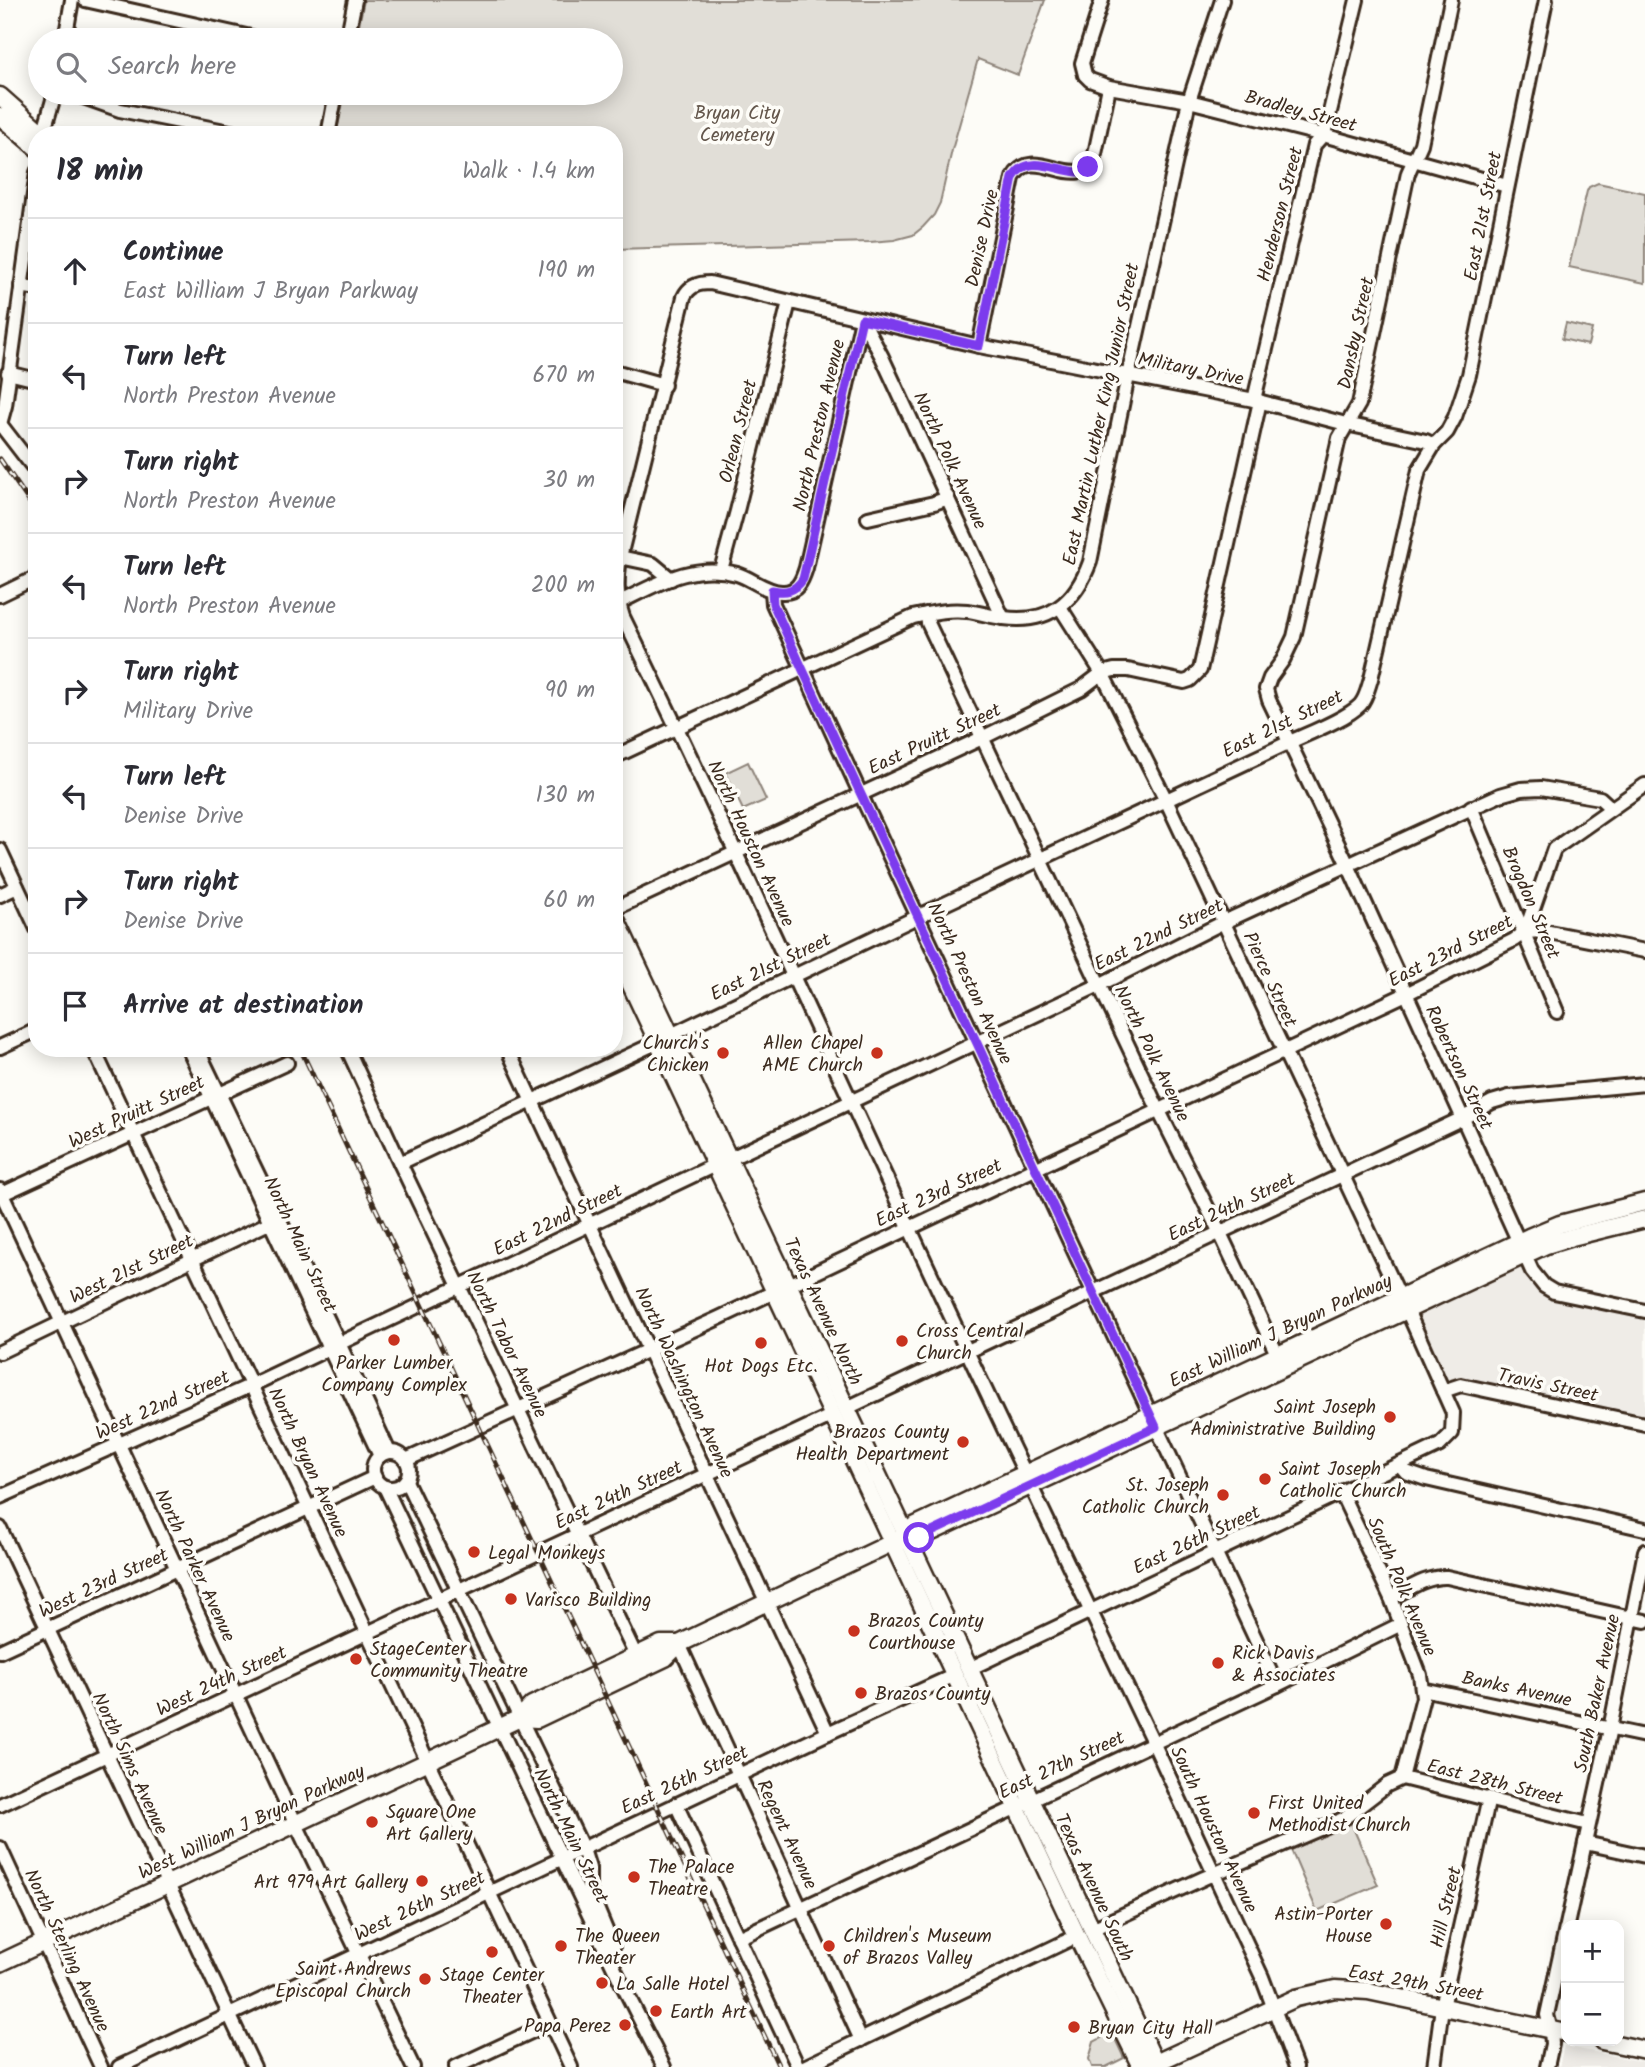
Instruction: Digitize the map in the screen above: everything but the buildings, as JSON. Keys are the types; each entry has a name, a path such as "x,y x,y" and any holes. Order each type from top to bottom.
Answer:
{"main road":[{"path":"0,96 34,126"},
{"path":"0,116 28,141"},
{"name":"Texas Avenue North","path":"623,937 664,1038 988,1728"},
{"name":"Texas Avenue North","path":"623,965 664,1038"},
{"name":"East William J Bryan Parkway","path":"520,1718 537,1719 666,1658 679,1644 900,1539 919,1538 1028,1480 1522,1248 1560,1224 1645,1202"},
{"name":"East William J Bryan Parkway","path":"1522,1248 1645,1219"},
{"name":"East William J Bryan Parkway","path":"1153,1421 1277,1354 1403,1303"},
{"name":"East William J Bryan Parkway","path":"520,1718 531,1706 636,1656 662,1644 679,1644"},
{"name":"West William J Bryan Parkway","path":"0,1963 520,1718"},
{"name":"Texas Avenue South","path":"988,1728 1150,2066"},
{"name":"East 29th Street","path":"1150,2066 1296,1998 1335,1989 1368,1991 1559,2031"},
{"path":"1624,2046 1645,2050"}],"street":[{"path":"67,28 72,0"},
{"path":"85,0 210,28"},
{"path":"349,28 355,0"},
{"name":"Bradley Street","path":"1102,0 1083,63 1085,75 1090,80 1110,87 1189,101 1322,135 1507,187"},
{"name":"East Martin Luther King Junior Street","path":"623,753 913,617 948,610 1025,620 1060,607 1073,596 1083,581 1090,562 1189,101 1222,0"},
{"name":"Henderson Street","path":"1102,673 1128,670 1184,682 1196,676 1200,670 1314,145 1327,124 1357,0"},
{"name":"Dansby Street","path":"1290,743 1266,689 1294,637 1339,438 1359,404 1408,173 1421,144 1451,0"},
{"name":"East 21st Street","path":"400,1163 1290,743 1349,713 1363,700 1371,680 1419,470 1455,417 1469,375 1546,0"},
{"name":"Denise Drive","path":"979,346 1013,178 1020,169 1030,165 1077,172 1093,163 1110,87"},
{"path":"45,126 52,105"},
{"path":"106,105 200,126"},
{"path":"330,126 334,105"},
{"path":"28,236 5,406 0,424 28,460"},
{"name":"Military Drive","path":"693,286 710,283 979,346 1257,400 1434,445"},
{"path":"21,286 28,287"},
{"name":"North Houston Avenue","path":"623,534 664,385 684,297 693,286"},
{"name":"Orlean Street","path":"721,570 789,302"},
{"name":"North Polk Avenue","path":"862,319 1003,618"},
{"name":"North Preston Avenue","path":"862,319 803,579 792,590 782,593 772,590 773,604 1277,1685"},
{"path":"8,373 28,378"},
{"path":"623,374 664,385"},
{"path":"868,518 948,498"},
{"path":"623,557 653,564 671,579"},
{"path":"623,602 689,571 721,570 739,574 772,590"},
{"path":"0,595 28,582"},
{"name":"Pierce Street","path":"1060,607 1102,673 1166,800 1403,1303 1452,1413 1452,1433 1440,1445 1400,1465"},
{"name":"North Polk Avenue","path":"927,614 928,623 982,738 1277,1354"},
{"name":"North Houston Avenue","path":"623,619 736,852 908,1227 1089,1611"},
{"name":"East Pruitt Street","path":"623,905 982,738 1081,689 1102,673"},
{"name":"Robertson Street","path":"1290,743 1532,1271 1544,1286 1554,1292 1645,1311"},
{"path":"1525,932 1554,849 1645,785"},
{"name":"East 22nd Street","path":"334,1345 460,1288 1099,985 1224,922 1471,807 1521,789 1541,788 1601,798 1611,808"},
{"name":"Brogdon Street","path":"1471,807 1557,1012"},
{"path":"0,850 28,910"},
{"path":"0,895 17,887"},
{"name":"East 23rd Street","path":"406,1460 649,1350 1406,994 1525,932 1544,931 1645,951"},
{"path":"0,1047 28,1034"},
{"name":"North Bryan Avenue","path":"97,1057 571,2067"},
{"name":"North Main Street","path":"193,1057 215,1096 385,1454"},
{"name":"North Main Street","path":"200,1057 215,1096"},
{"name":"North Tabor Avenue","path":"351,1057 636,1656"},
{"name":"North Washington Avenue","path":"511,1057 828,1733"},
{"name":"West Pruitt Street","path":"1,1193 287,1063"},
{"name":"East 24th Street","path":"458,1589 840,1412 1492,1102 1509,1097 1645,1084"},
{"name":"North Parker Avenue","path":"1,1193 296,1824 413,2067"},
{"name":"West 21st Street","path":"0,1352 274,1220"},
{"name":"West 22nd Street","path":"0,1497 252,1385 334,1345"},
{"name":"Travis Street","path":"1443,1391 1461,1385 1645,1424"},
{"path":"385,1454 400,1455 406,1460 409,1472 405,1481 396,1487 380,1482 374,1466 385,1454"},
{"path":"1400,1465 1406,1472 1426,1479 1645,1529"},
{"name":"East 26th Street","path":"583,1849 1400,1465"},
{"name":"North Main Street","path":"405,1481 583,1849 589,1868 589,1889 625,1977 628,1994"},
{"name":"North Main Street","path":"380,1482 628,1994"},
{"name":"West 23rd Street","path":"0,1651 308,1508 380,1482"},
{"name":"South Polk Avenue","path":"1341,1493 1391,1598 1420,1675 1423,1696 1402,1778"},
{"name":"North Sims Avenue","path":"0,1528 254,2067"},
{"name":"South Baker Avenue","path":"1568,1920 1645,1551"},
{"path":"1391,1598 1426,1580 1447,1577 1645,1621"},
{"name":"West 24th Street","path":"0,1805 458,1589"},
{"name":"South Houston Avenue","path":"1089,1611 1153,1742 1275,2007 1296,2067"},
{"name":"East 27th Street","path":"738,1938 1401,1624"},
{"name":"Regent Avenue","path":"679,1644 861,2040"},
{"name":"Banks Avenue","path":"1422,1689 1645,1736"},
{"name":"East 28th Street","path":"810,2066 1214,1873 1343,1819 1387,1785 1402,1778 1588,1824"},
{"name":"Hill Street","path":"1434,2067 1442,2007 1489,1798"},
{"path":"676,1804 798,2067"},
{"path":"1585,1843 1645,1856"},
{"name":"North Sterling Avenue","path":"0,1848 101,2067"},
{"name":"West 26th Street","path":"119,2067 583,1849"},
{"name":"South Baker Avenue","path":"1547,2067 1552,2043 1559,2031 1547,2015 1561,1953"},
{"path":"628,1994 663,2067"},
{"path":"456,2067 536,2029 552,2026"}],"shaded area":[{"path":"1519,1265 1543,1296 1645,1317 1645,1415 1471,1380 1449,1382 1418,1313"},
{"path":"1564,2046 1645,2062 1645,2067 1559,2067"}],"green space":[{"name":"Bryan City Cemetery","path":"364,0 1045,0 1018,75 978,59 940,203 934,215 913,235 870,242 623,249 623,126 338,126 342,105 623,105 623,28 358,28"},
{"path":"1598,183 1645,193 1645,283 1569,267 1587,191"},
{"path":"1566,323 1592,329 1588,345 1562,339"},
{"path":"748,762 766,800 743,810 725,773"},
{"path":"1351,1823 1378,1885 1317,1911 1291,1850"},
{"path":"1108,2024 1124,2058 1106,2067 1092,2067 1089,2059 1094,2042 1103,2037"}],"railway":[{"path":"0,459 28,500"},
{"path":"304,1057 779,2067"}],"place":[{"name":"Church's Chicken","path":"723,1053"},
{"name":"Allen Chapel AME Church","path":"877,1053"},
{"name":"Parker Lumber Company Complex","path":"394,1340"},
{"name":"Cross Central Church","path":"902,1341"},
{"name":"Hot Dogs Etc.","path":"761,1343"},
{"name":"Saint Joseph Administrative Building","path":"1390,1417"},
{"name":"Brazos County Health Department","path":"963,1442"},
{"name":"Saint Joseph Catholic Church","path":"1265,1479"},
{"name":"St. Joseph Catholic Church","path":"1223,1495"},
{"name":"Legal Monkeys","path":"474,1552"},
{"name":"Varisco Building","path":"511,1599"},
{"name":"Brazos County Courthouse","path":"854,1631"},
{"name":"StageCenter Community Theatre","path":"356,1659"},
{"name":"Rick Davis & Associates","path":"1218,1663"},
{"name":"Brazos County","path":"861,1693"},
{"name":"First United Methodist Church","path":"1254,1813"},
{"name":"Square One Art Gallery","path":"372,1822"},
{"name":"The Palace Theatre","path":"634,1877"},
{"name":"Art 979 Art Gallery","path":"422,1881"},
{"name":"Astin-Porter House","path":"1386,1924"},
{"name":"The Queen Theater","path":"561,1946"},
{"name":"Children's Museum of Brazos Valley","path":"829,1946"},
{"name":"Stage Center Theater","path":"492,1952"},
{"name":"Saint Andrews Episcopal Church","path":"425,1979"},
{"name":"La Salle Hotel","path":"602,1983"},
{"name":"Earth Art","path":"656,2011"},
{"name":"Papa Perez","path":"625,2025"},
{"name":"Bryan City Hall","path":"1074,2027"}],"route":[{"path":"919,1538 1156,1427 802,668 773,604 772,590 782,593 792,590 803,579 862,319 979,346 1016,172 1024,166 1037,164 1070,172 1082,171 1088,167"}]}
